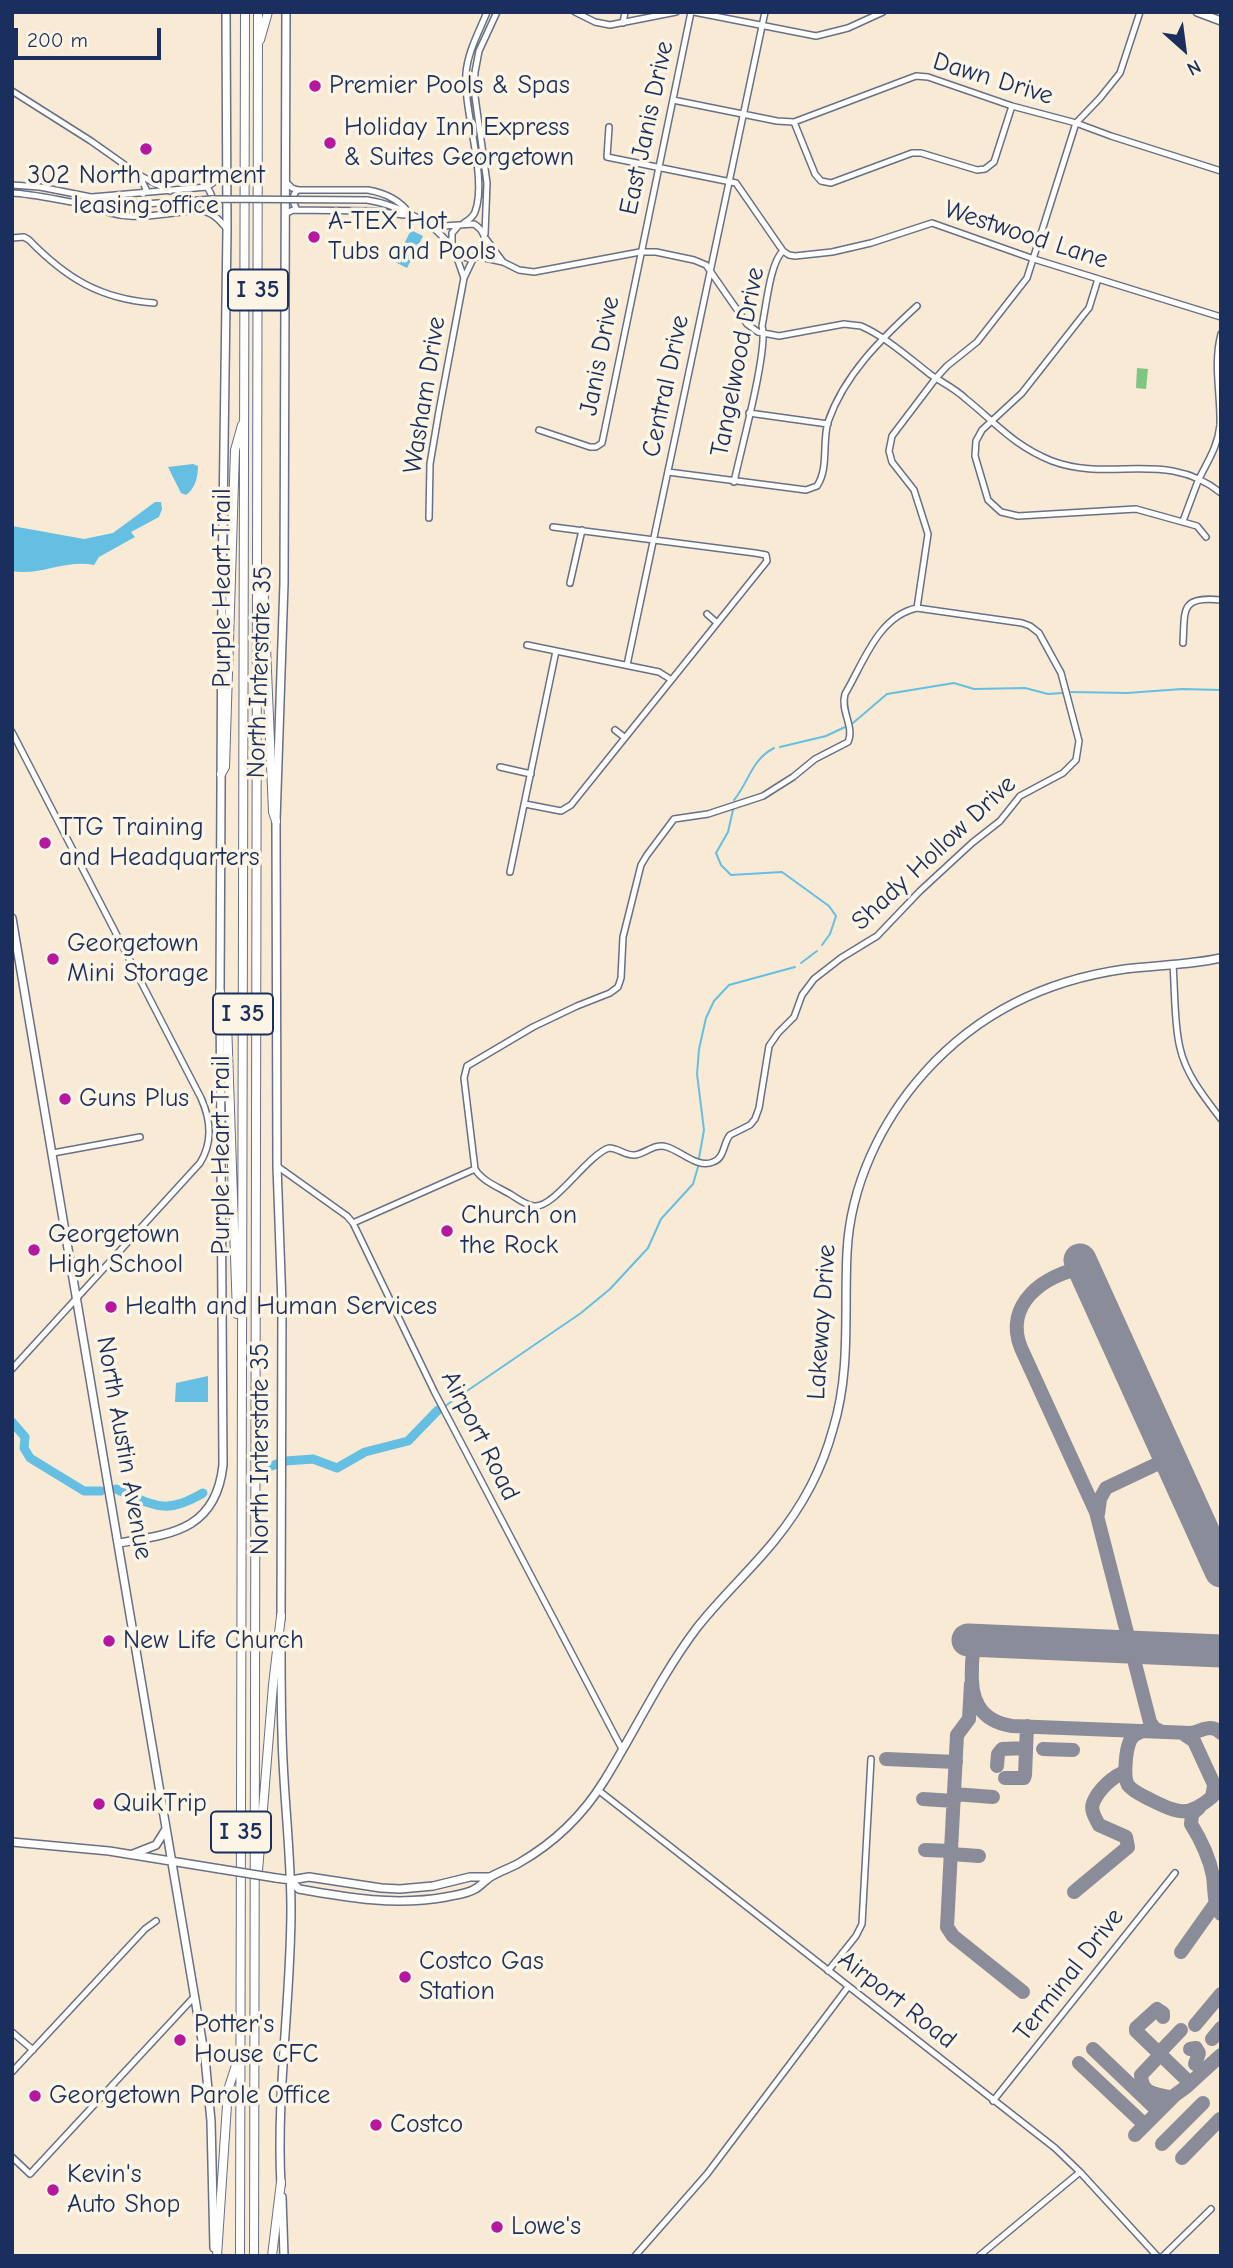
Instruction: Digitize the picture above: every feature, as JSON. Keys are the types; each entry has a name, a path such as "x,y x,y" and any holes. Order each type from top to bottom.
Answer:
{"highway":[{"name":"Purple Heart Trail","path":"240,2256 245,12"},
{"name":"Purple Heart Trail","path":"254,2256 258,12"},
{"path":"257,50 268,12"},
{"path":"221,774 225,767 235,450 244,416"},
{"path":"258,530 262,539 273,812 276,821"},
{"path":"220,992 227,1022 238,1348 242,1361"},
{"path":"254,1903 281,1616"},
{"path":"216,2256 228,2090 240,2053"},
{"path":"272,2256 281,2182"}],"main road":[{"name":"North Interstate 35","path":"119,1543 158,1536 192,1525 214,1501 221,1484 223,1465 220,992 227,230 226,12"},
{"name":"North Interstate 35","path":"284,2256 281,2107 288,2018 291,1910 282,1735 282,1319 277,1166 276,821 284,583 286,12"},
{"path":"1198,12 1221,21"},
{"name":"North Austin Avenue","path":"12,918 171,1861"},
{"name":"Lakeway Drive","path":"290,1880 299,1889 363,1900 413,1902 468,1892 547,1844 573,1822 598,1790 678,1654 698,1626 775,1540 792,1517 822,1461 842,1393 847,1336 850,1223 868,1162 898,1107 928,1069 957,1040 999,1011 1034,992 1096,973 1221,958"},
{"path":"131,1855 156,1845 166,1828"},
{"name":"Lakeway Drive","path":"12,1842 131,1855 290,1880 309,1877 370,1887 400,1889 433,1886 470,1877 490,1877"},
{"path":"171,1861 205,2058 211,2121 216,2256"},
{"path":"291,1910 297,1899 308,1890"}],"street":[{"path":"453,250 452,233 473,216 477,205 478,182 466,75 470,50 487,12"},
{"path":"475,257 484,248 487,193 475,72 479,51 497,12"},
{"path":"575,12 600,24 610,25 676,12"},
{"path":"623,23 625,12"},
{"path":"692,12 816,36 848,28 883,12"},
{"name":"East Janis Drive","path":"640,252 692,12"},
{"name":"Central Drive","path":"627,666 765,12"},
{"path":"353,1223 475,1169 464,1078 467,1066 533,1027 618,987 623,937 640,868 672,821 680,817 708,814 763,796 815,759 848,742 850,736 843,704 845,694 884,628 901,612 917,608 928,534 914,490 894,467 889,452 891,441 936,378 977,342 1022,287 1034,259 1076,122 1120,73 1140,12"},
{"path":"470,50 479,51"},
{"name":"Dawn Drive","path":"673,100 794,122 916,76 928,77 1012,106 1076,122 1221,172"},
{"path":"12,91 139,175 170,191"},
{"path":"794,122 815,174 821,181 831,183 912,153 977,170 985,169 995,159 1012,106"},
{"path":"468,110 477,109"},
{"path":"609,127 607,157 736,183 783,251"},
{"path":"476,166 485,165"},
{"path":"92,197 207,187 222,177 226,170"},
{"path":"139,175 146,190 142,194"},
{"path":"285,180 298,190 379,192 401,202 411,216"},
{"path":"12,185 40,187 136,205"},
{"path":"206,211 211,208 213,202 207,187"},
{"path":"297,210 293,205 293,198 298,190"},
{"path":"12,194 28,194 93,205 136,205 212,199 380,202 424,222 443,236 453,250 464,278"},
{"path":"93,205 103,211 128,216 206,211 219,219 227,230"},
{"path":"285,214 297,210 373,211 411,216"},
{"path":"424,222 444,226 479,226 503,262"},
{"name":"Westwood Lane","path":"783,251 795,256 832,251 871,243 932,223 1034,259 1221,317"},
{"path":"12,238 24,237 29,240 57,267 94,290 130,301 154,303"},
{"path":"453,250 463,257 503,262 519,270 540,272 640,252 656,251 694,260 706,265 747,324 765,334 779,335 844,324 867,329 969,400 991,422 1025,448 1064,465 1106,470 1160,468 1177,471 1221,493"},
{"name":"Tangelwood Drive","path":"734,482 765,334 762,326 778,255 783,251"},
{"name":"Janis Drive","path":"539,430 590,447 602,443 640,252"},
{"name":"Washam Drive","path":"429,518 430,464 464,278 475,257"},
{"path":"1098,279 1089,308 1022,393 979,433 974,449 988,500 1000,512 1028,516 1132,508 1196,526 1206,537"},
{"path":"668,472 734,482 811,489 821,480 828,424 845,386 881,338 916,306"},
{"path":"1183,522 1199,480 1215,449 1220,427 1216,351 1221,334"},
{"path":"749,413 828,424"},
{"path":"525,804 556,811 566,809 767,561 765,555 553,527"},
{"path":"570,583 582,530"},
{"path":"1183,643 1188,606 1202,598 1221,600"},
{"name":"Shady Hollow Drive","path":"475,1169 482,1178 498,1188 528,1205 538,1206 551,1200 605,1149 613,1148 635,1155 655,1146 664,1146 692,1160 706,1163 719,1158 730,1135 754,1122 759,1108 769,1046 794,1017 805,990 814,979 841,958 877,936 919,891 1000,821 1017,799 1068,770 1078,755 1079,741 1061,673 1035,629 1022,623 917,608"},
{"path":"706,614 716,622"},
{"path":"527,645 659,672 670,680"},
{"path":"510,872 556,651"},
{"path":"615,730 624,737"},
{"path":"12,732 201,1098 209,1123 209,1144 200,1163 12,1369"},
{"path":"500,767 531,774"},
{"path":"1173,965 1180,1047 1200,1092 1221,1119"},
{"path":"53,1153 140,1137"},
{"name":"Airport Road","path":"277,1166 353,1223 435,1393 622,1749"},
{"path":"828,1971 856,1937 862,1924 871,1759"},
{"name":"Airport Road","path":"598,1790 1055,2148 1157,2256"},
{"name":"Terminal Drive","path":"993,2101 1175,1872"},
{"path":"12,2072 145,1928 156,1921"},
{"path":"635,2256 707,2174 849,1987"},
{"path":"12,2157 30,2174 195,1996"},
{"path":"12,2032 33,2050"},
{"path":"979,2256 1080,2172"},
{"path":"1163,2256 1211,2209"}],"green space":[{"path":"1137,368 1148,369 1146,389 1136,388"}],"water":[{"path":"411,230 423,236 407,268 395,262"},
{"path":"193,464 198,466 197,478 186,495 181,493 168,467"},
{"path":"155,502 161,502 159,517 131,532 135,537 99,557 94,565 74,564 33,571 12,571 12,526 84,539 113,533"},
{"path":"208,1376 208,1402 175,1402 176,1383"}],"waterway":[{"path":"853,723 887,694 954,683 974,689 1025,688 1048,694 1062,693"},
{"path":"1071,692 1221,690"},
{"path":"780,747 826,736 845,727"},
{"path":"734,800 755,765 774,748"},
{"path":"733,810 728,832 716,853 721,865 731,875 782,872 829,906 836,916 830,934 822,945"},
{"path":"801,963 817,951"},
{"path":"699,1158 704,1130 697,1074 699,1049 706,1018 714,1001 729,985 795,967"},
{"path":"445,1406 581,1313 610,1289 648,1248 661,1219 693,1184 698,1167"},
{"path":"286,1461 313,1459 337,1468 365,1452 408,1441 438,1410"},
{"path":"12,1422 25,1437 24,1448 30,1458 84,1491 101,1491"},
{"path":"266,1468 277,1464"},
{"path":"116,1489 159,1506 178,1504 203,1493"}],"taxiway":[{"path":"1083,1268 1055,1277 1031,1294 1018,1318 1017,1332 1021,1348 1096,1512 1150,1722 1162,1732"},
{"path":"1159,1463 1165,1455 1163,1445"},
{"path":"1098,1514 1100,1499 1106,1488 1159,1463 1167,1463 1175,1471"},
{"path":"980,1640 972,1659 975,1698 984,1713 1000,1723 1012,1726 1191,1733 1214,1728 1221,1733"},
{"path":"971,1684 969,1719 957,1735 947,1927 953,1936 1023,1992"},
{"path":"1005,1778 1024,1778 1027,1726"},
{"path":"1143,1731 1132,1737 1127,1750 1126,1776 1128,1785 1133,1790 1168,1808 1189,1811 1212,1797 1214,1786"},
{"path":"1182,1733 1194,1741 1218,1793"},
{"path":"997,1766 998,1754 1002,1749 1026,1748"},
{"path":"1043,1749 1073,1750"},
{"path":"886,1759 956,1762"},
{"path":"1074,1892 1128,1847 1126,1837 1099,1825 1092,1809 1095,1798 1106,1784 1125,1772"},
{"path":"954,1794 993,1797"},
{"path":"923,1799 954,1801"},
{"path":"1199,1808 1192,1814 1191,1824 1209,1862 1215,1900 1221,1914"},
{"path":"925,1850 951,1851"},
{"path":"951,1854 979,1856"},
{"path":"1181,1952 1215,1904"},
{"path":"1195,2025 1221,1994"},
{"path":"1163,2017 1163,2013 1157,2009 1136,2031 1190,2083"},
{"path":"1212,2039 1221,2028"},
{"path":"1159,2053 1181,2030"},
{"path":"1190,2049 1196,2048 1199,2053 1195,2064"},
{"path":"1093,2049 1158,2111"},
{"path":"1160,2055 1141,2075 1142,2082 1150,2092 1172,2098"},
{"path":"1135,2135 1221,2055"},
{"path":"1079,2063 1145,2125"},
{"path":"1162,2144 1203,2103"},
{"path":"1182,2158 1220,2119"}],"runway":[{"path":"1080,1260 1221,1571"},
{"path":"968,1640 1221,1651"}],"place":[{"name":"Premier Pools & Spas","path":"315,86"},
{"name":"Holiday Inn Express & Suites Georgetown","path":"330,143"},
{"name":"302 North apartment leasing office","path":"146,149"},
{"name":"A-TEX Hot Tubs and Pools","path":"314,237"},
{"name":"TTG Training and Headquarters","path":"45,843"},
{"name":"Georgetown Mini Storage","path":"53,959"},
{"name":"Guns Plus","path":"65,1099"},
{"name":"Church on the Rock","path":"447,1231"},
{"name":"Georgetown High School","path":"34,1250"},
{"name":"Health and Human Services","path":"111,1307"},
{"name":"New Life Church","path":"109,1641"},
{"name":"QuikTrip","path":"99,1804"},
{"name":"Costco Gas Station","path":"405,1977"},
{"name":"Potter's House CFC","path":"180,2040"},
{"name":"Georgetown Parole Office","path":"35,2096"},
{"name":"Costco","path":"376,2125"},
{"name":"Kevin's Auto Shop","path":"53,2190"},
{"name":"Lowe's","path":"497,2227"}]}
